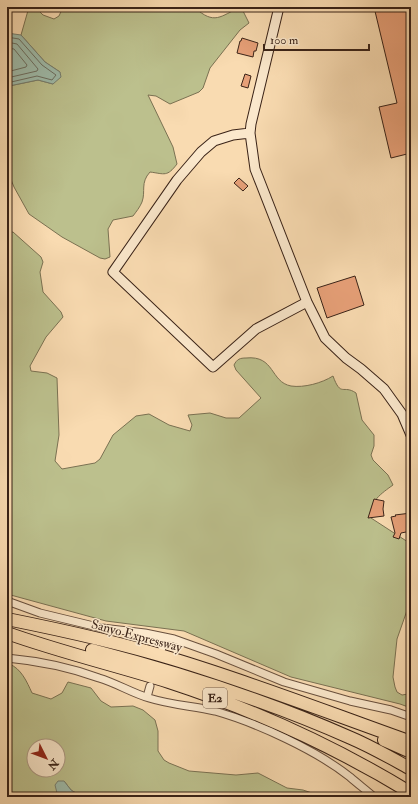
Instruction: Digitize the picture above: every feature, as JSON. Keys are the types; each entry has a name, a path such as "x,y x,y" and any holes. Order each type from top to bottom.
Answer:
{"highway":[{"name":"Sanyo Expressway","path":"7,619 61,630 172,658 257,687"},
{"path":"7,632 42,638 167,670 252,698 353,739 411,769"},
{"name":"E2","path":"7,632 40,645 105,662 163,680 247,710 334,749 411,793"},
{"path":"257,687 411,742"},
{"path":"257,687 411,752"}],"street":[{"path":"278,7 251,124 250,133 255,169 306,302 325,338 346,358 384,389 402,414 411,435"},
{"path":"250,133 233,135 214,141 201,152 177,180 114,272 213,366 256,329 306,302"},
{"path":"7,601 40,613 102,628 164,637 216,654 284,682 350,701 391,710 411,717"},
{"path":"162,648 164,637"},
{"path":"7,658 36,661 73,669 163,702 213,711 238,718 269,731 324,760 350,776 374,797"},
{"path":"147,697 150,686"}],"green space":[{"path":"29,7 35,7 43,15 54,19 59,16 63,7 194,7 207,16 218,18 241,7 249,23 240,30 210,68 203,88 199,92 170,104 156,96 148,95 173,147 177,164 171,171 165,174 150,172 144,183 142,202 133,216 113,220 108,229 110,257 105,259 100,258 62,237 29,214 14,187 7,170 7,89 9,86 38,80 53,84 60,72 45,62 21,35"},
{"path":"7,232 13,232 41,257 43,262 40,272 43,292 61,312 63,317 46,337 30,366 31,371 47,373 57,378 59,435 55,461 62,469 95,463 100,459 113,435 136,416 149,414 169,425 190,431 192,425 188,415 210,413 226,418 239,418 261,398 236,370 234,365 236,361 240,359 255,358 262,361 267,364 279,380 284,384 291,386 302,386 324,381 333,376 340,389 356,393 362,420 374,435 374,446 371,455 373,460 388,475 393,485 377,498 372,507 371,518 411,544 411,599 397,639 393,677 397,692 402,695 408,694 411,687 411,708 291,677 184,631 106,621 7,594"},
{"path":"9,664 20,672 26,680 32,693 51,699 62,693 68,682 91,688 101,701 111,707 133,706 143,710 155,720 158,731 158,751 164,760 169,763 189,771 236,775 258,773 287,788 303,790 324,797 82,797 71,790 64,781 57,795 58,797 7,797 7,665"}],"water":[{"path":"7,33 21,35 45,62 60,72 61,77 53,84 38,80 9,86 7,89"},
{"path":"58,781 64,781 71,790 82,797 58,797 55,785"}],"building":[{"path":"374,7 411,7 411,153 391,158 379,107 397,103"},
{"path":"242,38 258,43 253,57 237,53"},
{"path":"245,74 251,76 248,88 241,86"},
{"path":"239,178 248,186 243,191 234,183"},
{"path":"355,276 364,305 327,318 317,288"},
{"path":"374,499 384,501 384,516 368,518"},
{"path":"411,513 411,531 401,533 399,539 393,537 395,533 391,517"}]}
